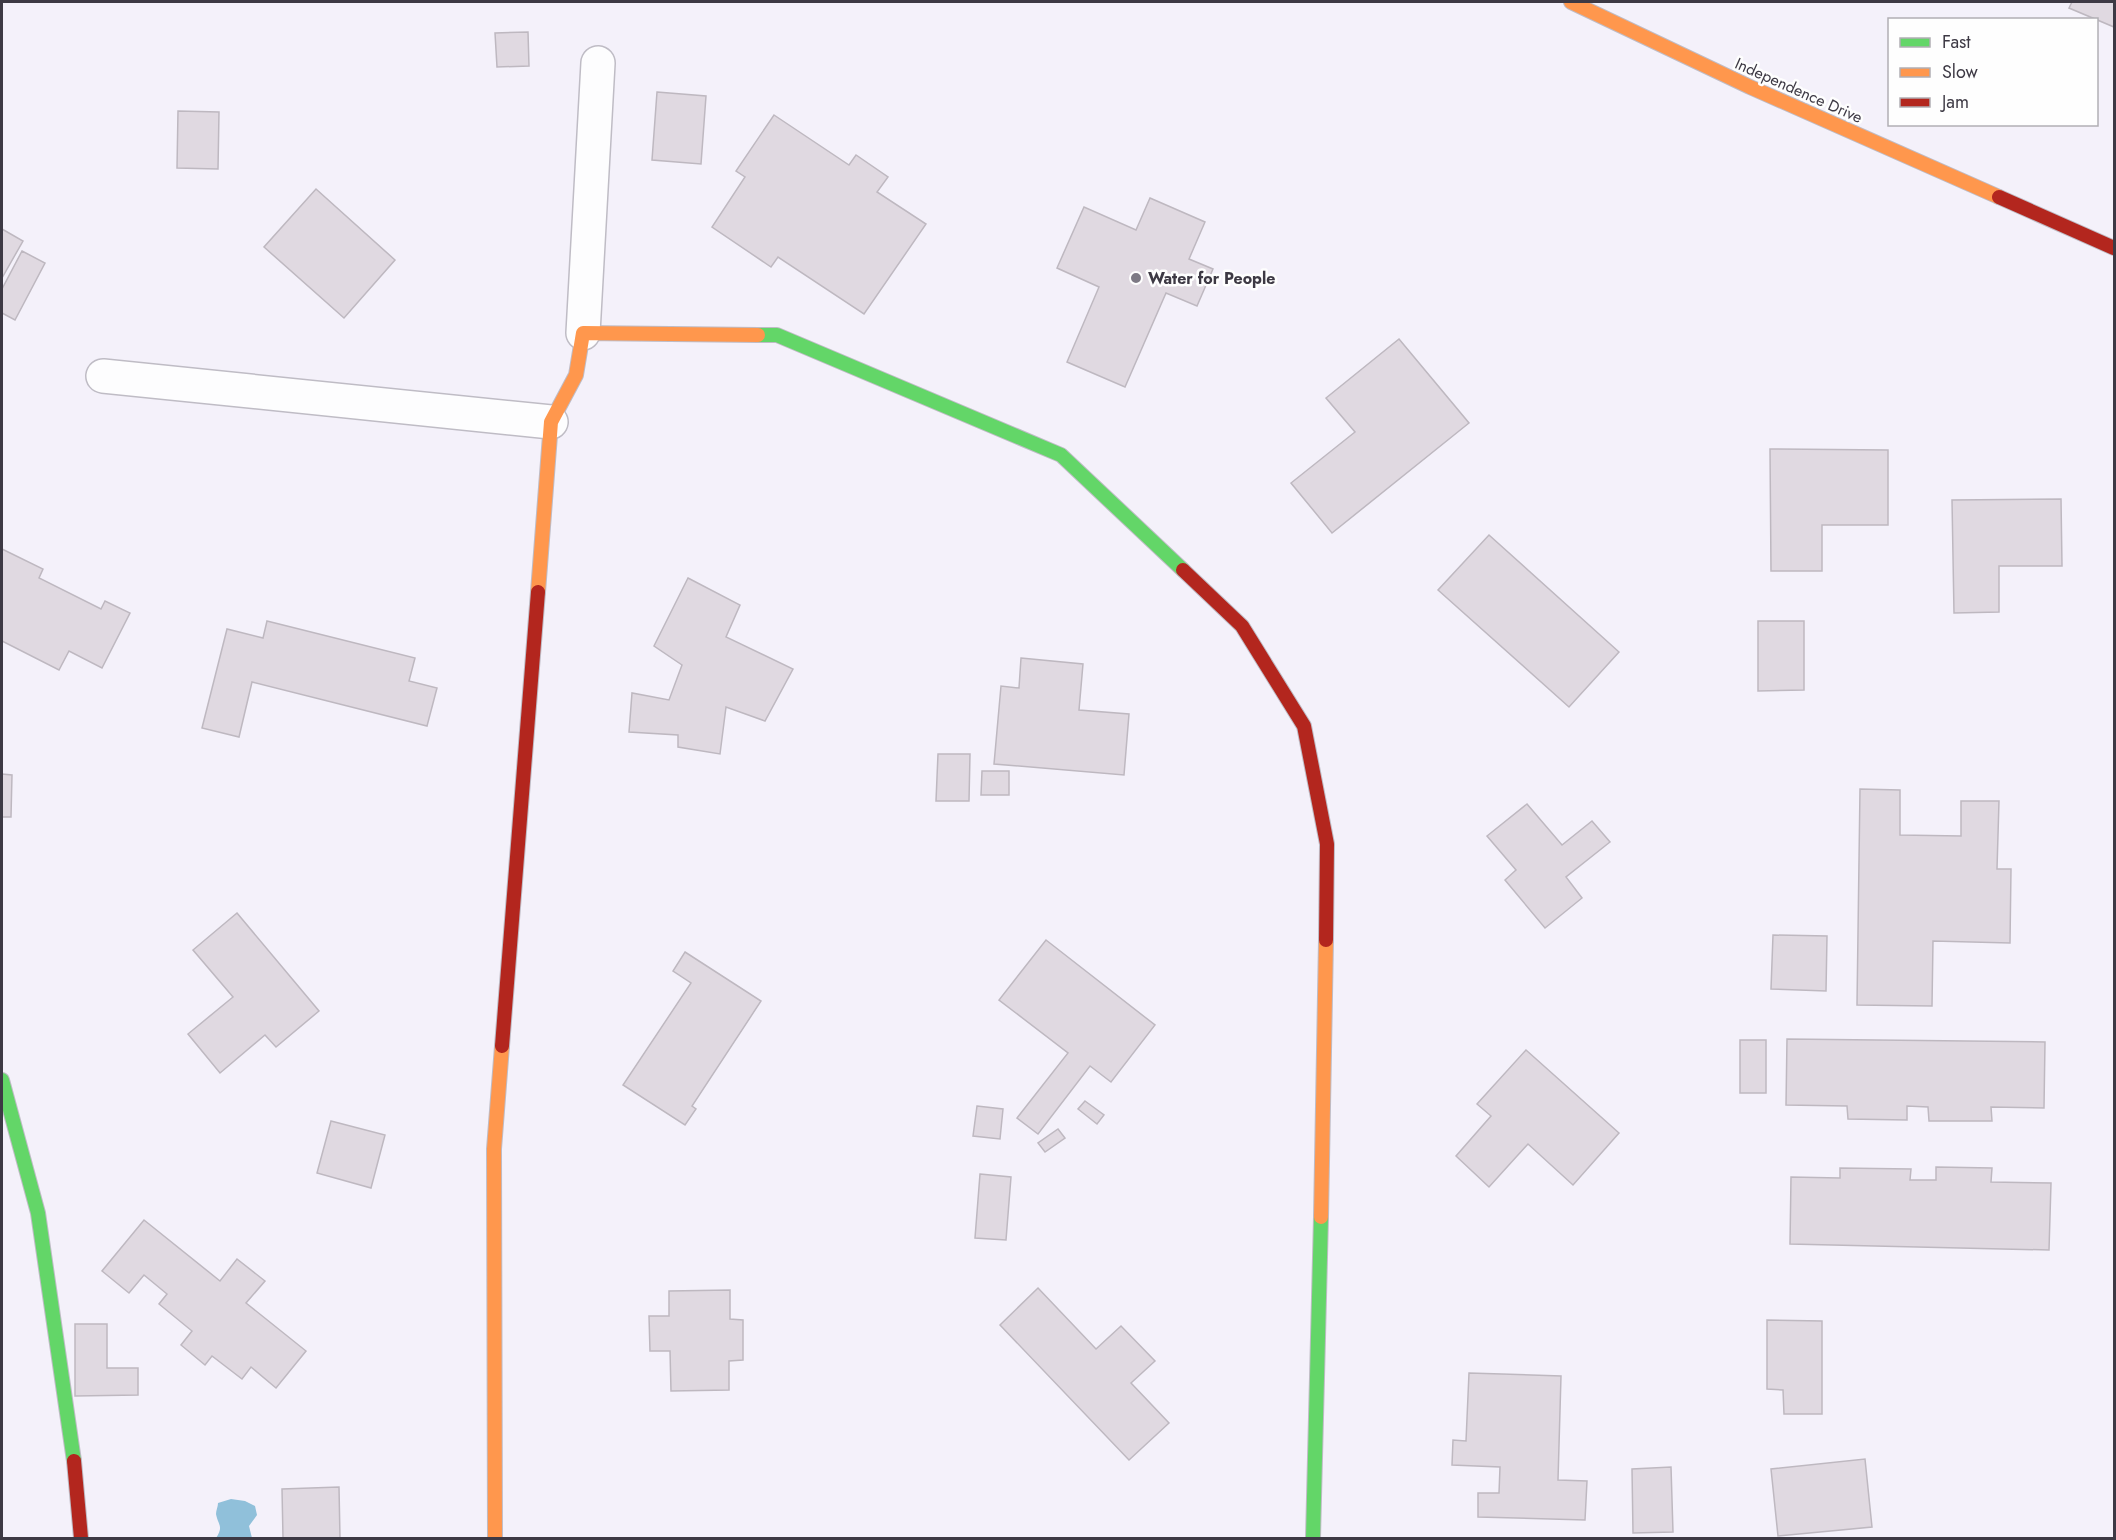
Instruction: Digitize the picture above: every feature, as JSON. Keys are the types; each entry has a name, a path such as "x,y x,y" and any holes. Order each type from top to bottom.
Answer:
{"street":[{"name":"Independence Drive","path":"1570,2 1750,87 2115,248"},
{"path":"495,1539 494,1149 551,422 576,375 582,333 598,63"},
{"path":"582,333 777,334 1061,455 1242,626 1304,726 1327,844 1326,1030 1313,1539"},
{"path":"103,376 551,422"},
{"path":"2,1080 38,1213 72,1437 81,1539"}],"water":[{"path":"231,1499 245,1501 255,1506 257,1515 249,1526 252,1538 216,1538 220,1528 216,1514 218,1503"}],"building":[{"path":"2072,2 2114,2 2114,27 2098,20 2098,18 2069,8"},
{"path":"528,32 529,66 497,67 495,33"},
{"path":"657,92 706,96 701,164 652,160"},
{"path":"178,111 219,112 218,169 177,168"},
{"path":"774,115 849,165 856,155 888,177 877,192 926,224 864,314 778,257 771,267 712,227 745,177 736,171"},
{"path":"316,189 395,260 344,318 264,247"},
{"path":"1150,198 1205,222 1189,259 1213,269 1197,306 1166,293 1125,387 1067,362 1099,287 1057,268 1084,207 1136,230"},
{"path":"2,229 23,241 2,278"},
{"path":"22,251 45,263 15,320 2,313 2,289"},
{"path":"1399,339 1469,423 1332,533 1291,483 1355,432 1326,398"},
{"path":"1770,449 1888,450 1888,525 1822,525 1822,571 1771,571"},
{"path":"2061,499 2062,566 1999,566 1999,612 1954,613 1952,500"},
{"path":"1489,535 1619,652 1569,707 1438,590"},
{"path":"2,549 43,569 39,578 101,609 105,601 130,613 102,668 69,651 59,670 2,641"},
{"path":"688,578 740,605 726,637 793,669 765,721 726,707 720,754 678,747 678,735 629,732 632,693 669,700 682,665 654,646"},
{"path":"267,621 415,658 409,681 437,688 427,726 252,682 239,737 202,728 227,629 263,638"},
{"path":"1758,621 1804,621 1804,690 1758,691"},
{"path":"1021,658 1083,664 1079,710 1129,714 1124,775 994,764 1001,686 1019,688"},
{"path":"938,754 970,754 969,801 936,801"},
{"path":"982,771 1009,771 1009,795 981,795"},
{"path":"2,774 12,775 11,817 2,817"},
{"path":"1860,789 1900,790 1900,835 1961,836 1961,801 1999,801 1997,869 2011,869 2010,943 1933,941 1932,1006 1857,1005"},
{"path":"1527,804 1562,845 1592,821 1610,842 1566,877 1582,898 1545,928 1505,880 1516,870 1487,836"},
{"path":"237,913 319,1011 276,1047 265,1035 220,1073 188,1034 233,997 193,950"},
{"path":"1773,935 1827,936 1826,991 1771,989"},
{"path":"1046,940 1155,1025 1111,1082 1090,1066 1038,1134 1017,1118 1068,1053 999,1000"},
{"path":"685,952 761,1001 692,1106 696,1109 685,1125 623,1085 691,983 673,971"},
{"path":"1787,1039 2045,1042 2044,1108 1991,1107 1992,1121 1929,1121 1928,1107 1907,1106 1907,1120 1848,1119 1847,1106 1786,1105"},
{"path":"1740,1040 1766,1040 1766,1093 1740,1093"},
{"path":"1526,1050 1619,1133 1573,1185 1528,1144 1489,1187 1456,1156 1491,1116 1477,1104"},
{"path":"1085,1101 1104,1115 1097,1124 1078,1109"},
{"path":"977,1106 1003,1109 1000,1139 973,1136"},
{"path":"331,1121 385,1135 371,1188 317,1173"},
{"path":"1058,1129 1065,1138 1045,1152 1038,1143"},
{"path":"1936,1167 1992,1168 1991,1182 2051,1183 2049,1250 1790,1244 1791,1177 1840,1178 1840,1168 1911,1169 1910,1180 1936,1180"},
{"path":"980,1174 1011,1177 1006,1240 975,1238"},
{"path":"144,1220 220,1281 237,1259 265,1281 246,1303 306,1351 276,1388 251,1367 242,1379 212,1356 205,1365 181,1345 192,1331 159,1304 167,1294 144,1275 129,1293 102,1271"},
{"path":"1038,1288 1096,1349 1121,1326 1155,1361 1131,1383 1169,1423 1129,1460 1000,1325"},
{"path":"730,1290 730,1319 743,1320 743,1360 729,1361 729,1390 671,1391 670,1351 650,1351 649,1316 669,1316 669,1291"},
{"path":"1767,1320 1822,1321 1822,1414 1784,1414 1783,1390 1767,1389"},
{"path":"75,1324 107,1324 107,1368 138,1368 138,1395 75,1396"},
{"path":"1469,1373 1561,1376 1558,1480 1587,1481 1585,1520 1478,1517 1478,1493 1499,1493 1500,1467 1452,1465 1453,1440 1466,1441"},
{"path":"1865,1459 1872,1527 1778,1536 1771,1469"},
{"path":"1671,1467 1673,1532 1633,1533 1632,1469"},
{"path":"339,1487 340,1538 283,1538 282,1489"}],"traffic: fast":[{"path":"758,335 777,335 1061,455 1183,570"},
{"path":"2,1080 38,1213 74,1461"},
{"path":"1313,1538 1321,1217"}],"traffic: slow":[{"path":"1571,2 1750,87 1999,197"},
{"path":"538,592 551,422 576,375 583,333 758,335"},
{"path":"1321,1217 1326,940"},
{"path":"495,1538 494,1149 502,1046"}],"traffic: jam":[{"path":"1999,197 2114,248"},
{"path":"1183,570 1242,626 1304,726 1327,844 1326,940"},
{"path":"502,1046 538,592"},
{"path":"74,1461 81,1538"}],"place":[{"name":"Water for People","path":"1136,278"}]}
